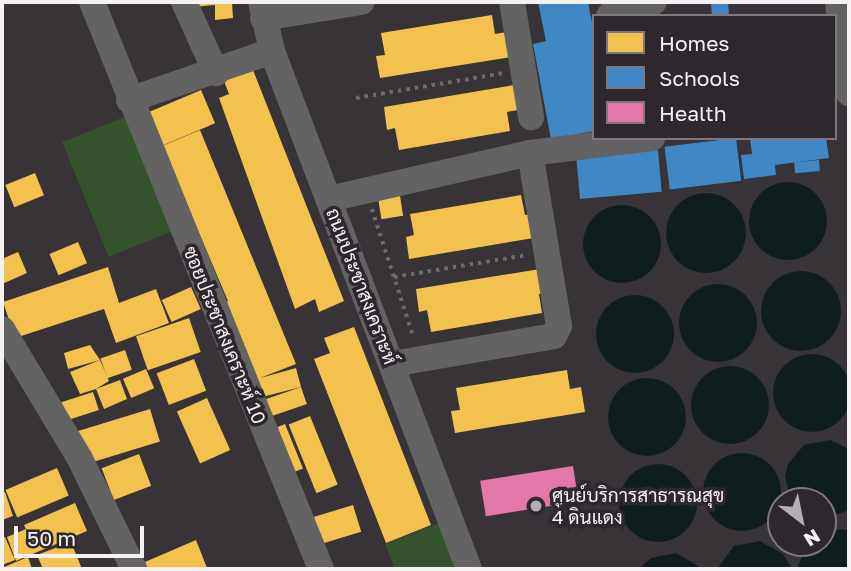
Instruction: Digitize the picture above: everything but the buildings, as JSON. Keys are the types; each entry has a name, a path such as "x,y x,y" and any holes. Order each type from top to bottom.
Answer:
{"street":[{"name":"ซอยประชาสงเคราะห์ 10","path":"92,2 321,569"},
{"path":"184,2 216,73"},
{"path":"262,10 362,2"},
{"path":"512,2 531,117"},
{"path":"610,14 617,6 654,2"},
{"path":"838,2 847,54 849,93"},
{"name":"ถนนประชาสงเคราะห์","path":"262,10 272,51 469,569"},
{"path":"130,100 216,73 272,51"},
{"path":"329,198 530,153 625,140"},
{"path":"392,364 554,336 559,326 530,153"},
{"path":"2,329 80,459 134,569"}],"path":[{"path":"356,98 523,70"},
{"path":"366,190 421,359"},
{"path":"394,277 547,252"}],"green space":[{"path":"129,115 175,230 109,257 62,142"},
{"path":"439,523 456,569 395,569 385,544"}],"shaded area":[{"path":"780,182 796,182 810,188 821,199 827,213 827,229 821,243 810,254 796,260 780,260 766,254 755,243 749,229 749,213 755,199 766,188"},
{"path":"706,193 728,200 734,205 745,225 746,233 739,255 734,261 714,272 706,273 684,266 678,261 667,241 666,233 673,211 678,205 698,194"},
{"path":"614,205 630,205 644,211 655,222 661,236 661,252 655,266 644,277 630,283 614,283 600,277 589,266 583,252 583,236 589,222 600,211"},
{"path":"801,271 823,278 829,283 840,303 841,311 834,333 829,339 809,350 801,351 779,344 773,339 762,319 761,311 768,289 773,283 793,272"},
{"path":"710,284 726,284 740,290 751,301 757,315 757,331 751,345 740,356 726,362 710,362 696,356 685,345 679,331 679,315 685,301 696,290"},
{"path":"627,295 643,295 657,301 668,312 674,326 674,342 668,356 657,367 643,373 627,373 613,367 602,356 596,342 596,326 602,312 613,301"},
{"path":"804,354 820,354 834,360 845,371 851,385 851,401 845,415 834,426 820,432 804,432 790,426 779,415 773,401 773,385 779,371 790,360"},
{"path":"722,366 738,366 752,372 763,383 769,397 769,413 763,427 752,438 738,444 722,444 708,438 697,427 691,413 691,397 697,383 708,372"},
{"path":"639,378 655,378 669,384 680,395 686,409 686,425 680,439 669,450 655,456 639,456 625,450 614,439 608,425 608,409 614,395 625,384"},
{"path":"830,440 849,449 849,510 837,514 837,487 788,487 785,477 788,464 804,445"},
{"path":"734,453 750,453 764,459 775,470 781,487 767,487 767,522 750,531 734,531 720,525 709,514 703,500 703,484 709,470 720,459"},
{"path":"650,464 666,464 680,470 691,481 697,495 697,511 691,525 680,536 666,542 650,542 636,536 625,525 619,511 619,495 625,481 636,470"},
{"path":"837,530 849,531 849,569 797,569 802,557 837,557"},
{"path":"760,541 767,545 767,557 785,557 792,569 717,569 734,546"},
{"path":"676,553 703,569 639,569 651,558"}],"place":[{"name":"ศูนย์บริการสาธารณสุข 4 ดินแดง","path":"536,506"}]}
